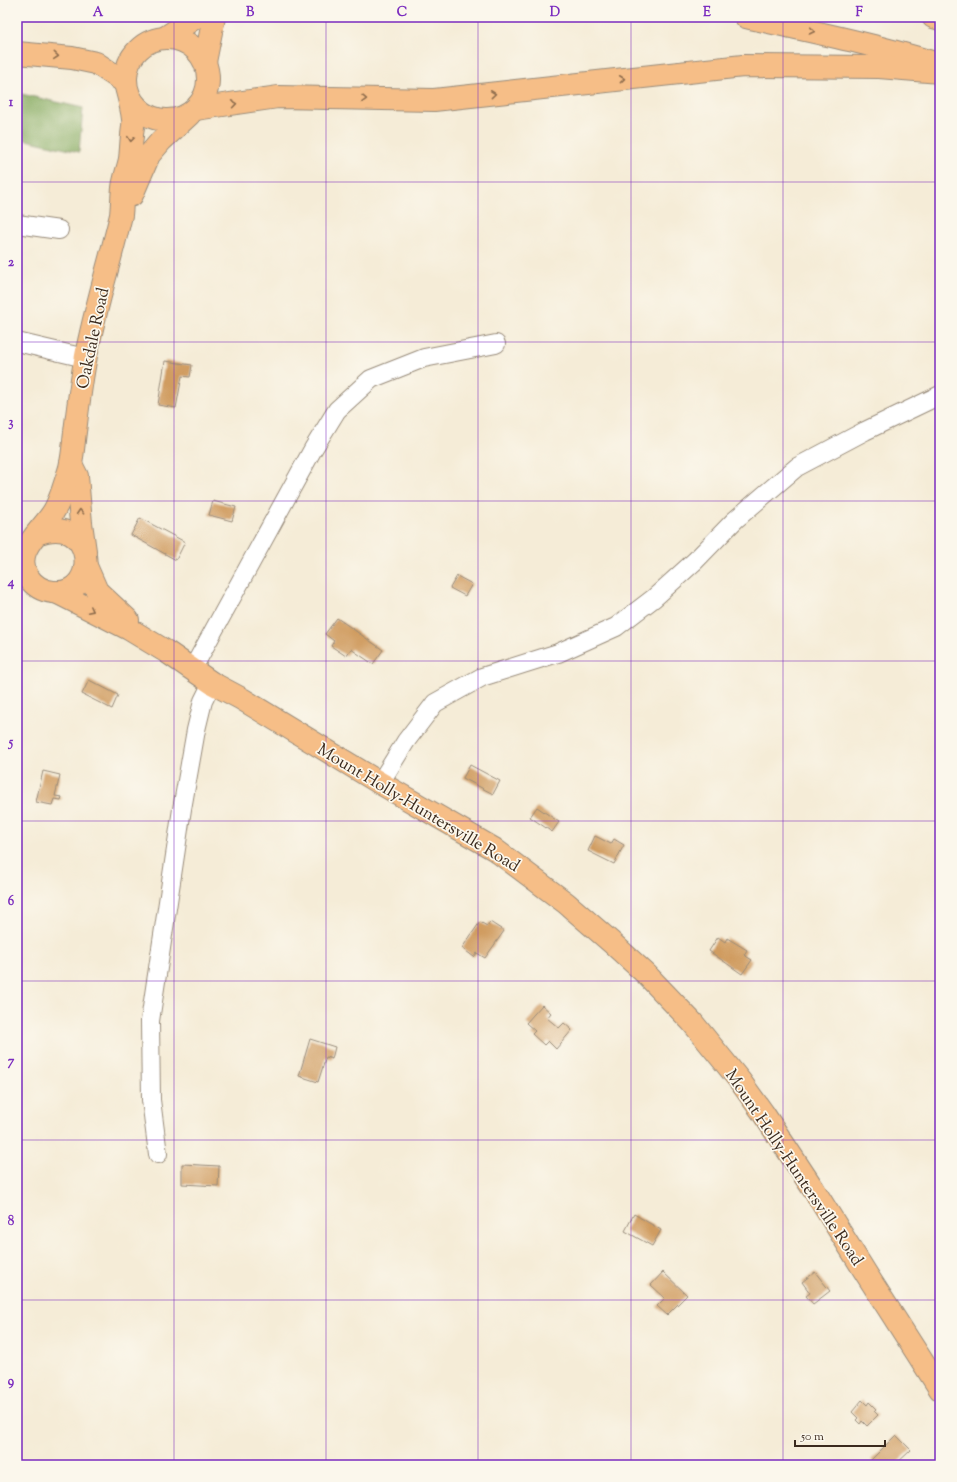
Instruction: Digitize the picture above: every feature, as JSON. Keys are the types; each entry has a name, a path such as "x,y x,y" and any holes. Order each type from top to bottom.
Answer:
{"main road":[{"path":"166,37 196,17"},
{"path":"205,62 214,17"},
{"path":"746,17 843,38 940,64"},
{"path":"933,17 940,19"},
{"path":"192,112 203,99 208,87 208,75 205,62 199,52 190,44 178,39 166,37 154,39 144,44 135,52 129,63 126,75 126,85 132,100 141,111 154,118 168,120 192,112 278,98 434,100 743,66 879,67 940,72"},
{"path":"17,53 72,58 96,63 126,85"},
{"name":"Oakdale Road","path":"30,536 55,509 71,464 85,358 121,213 123,188 130,160 133,121 126,85"},
{"name":"Oakdale Road","path":"121,213 149,155 161,141 192,112"},
{"name":"Oakdale Road","path":"71,464 77,476 85,558"},
{"path":"56,529 65,531 74,536 80,542 85,558 85,572 74,586 66,591 48,592 40,589 25,578 26,572 23,558 26,548 31,540 30,536 46,530 56,529"},
{"name":"Mount Holly-Huntersville Road","path":"85,558 97,591 123,616 161,644 192,670"},
{"name":"Mount Holly-Huntersville Road","path":"56,592 129,629 167,652 212,683 242,699 380,784 476,838 520,868 566,903 611,942 646,974 692,1022 736,1076 763,1113 814,1190 866,1275 940,1389"}],"street":[{"path":"17,224 59,230"},
{"path":"17,342 85,358"},
{"path":"192,670 313,449 337,410 371,379 424,358 496,344"},
{"path":"380,784 406,741 435,702 482,677 558,653 616,627 654,598 695,561 735,520 797,467 865,430 940,395"},
{"path":"158,1154 151,1100 150,1021 181,817 196,730 203,701 212,683"}],"green space":[{"path":"17,93 83,108 79,152 17,138"}],"building":[{"path":"165,361 192,365 190,377 182,376 176,408 158,405"},
{"path":"213,501 236,507 232,521 209,515"},
{"path":"140,518 185,542 176,560 131,535"},
{"path":"457,576 472,584 465,596 450,588"},
{"path":"337,618 383,650 373,664 351,649 346,656 331,646 334,641 325,634"},
{"path":"89,680 118,695 112,709 82,694"},
{"path":"470,765 500,781 493,794 463,778"},
{"path":"43,771 60,775 55,796 62,797 61,800 54,799 52,805 36,802"},
{"path":"537,807 559,822 552,832 530,817"},
{"path":"595,836 611,844 614,839 624,845 614,864 588,851"},
{"path":"480,922 487,926 490,922 504,931 485,958 477,953 474,957 462,948"},
{"path":"718,937 725,942 727,938 747,950 744,955 752,960 742,974 709,951"},
{"path":"542,1005 551,1013 547,1018 559,1028 564,1023 572,1030 556,1049 548,1041 544,1045 532,1034 535,1031 526,1023"},
{"path":"310,1039 335,1047 332,1059 326,1057 318,1082 299,1076"},
{"path":"182,1164 219,1166 218,1186 182,1184"},
{"path":"634,1214 661,1230 652,1246 625,1231"},
{"path":"663,1272 687,1295 667,1315 657,1306 665,1298 651,1285"},
{"path":"815,1272 830,1291 813,1304 806,1296 810,1293 802,1282"},
{"path":"862,1400 867,1405 869,1402 876,1409 874,1411 878,1415 867,1426 862,1421 860,1424 856,1420 858,1418 852,1412"},
{"path":"896,1435 911,1450 895,1465 876,1465 871,1460"}]}
